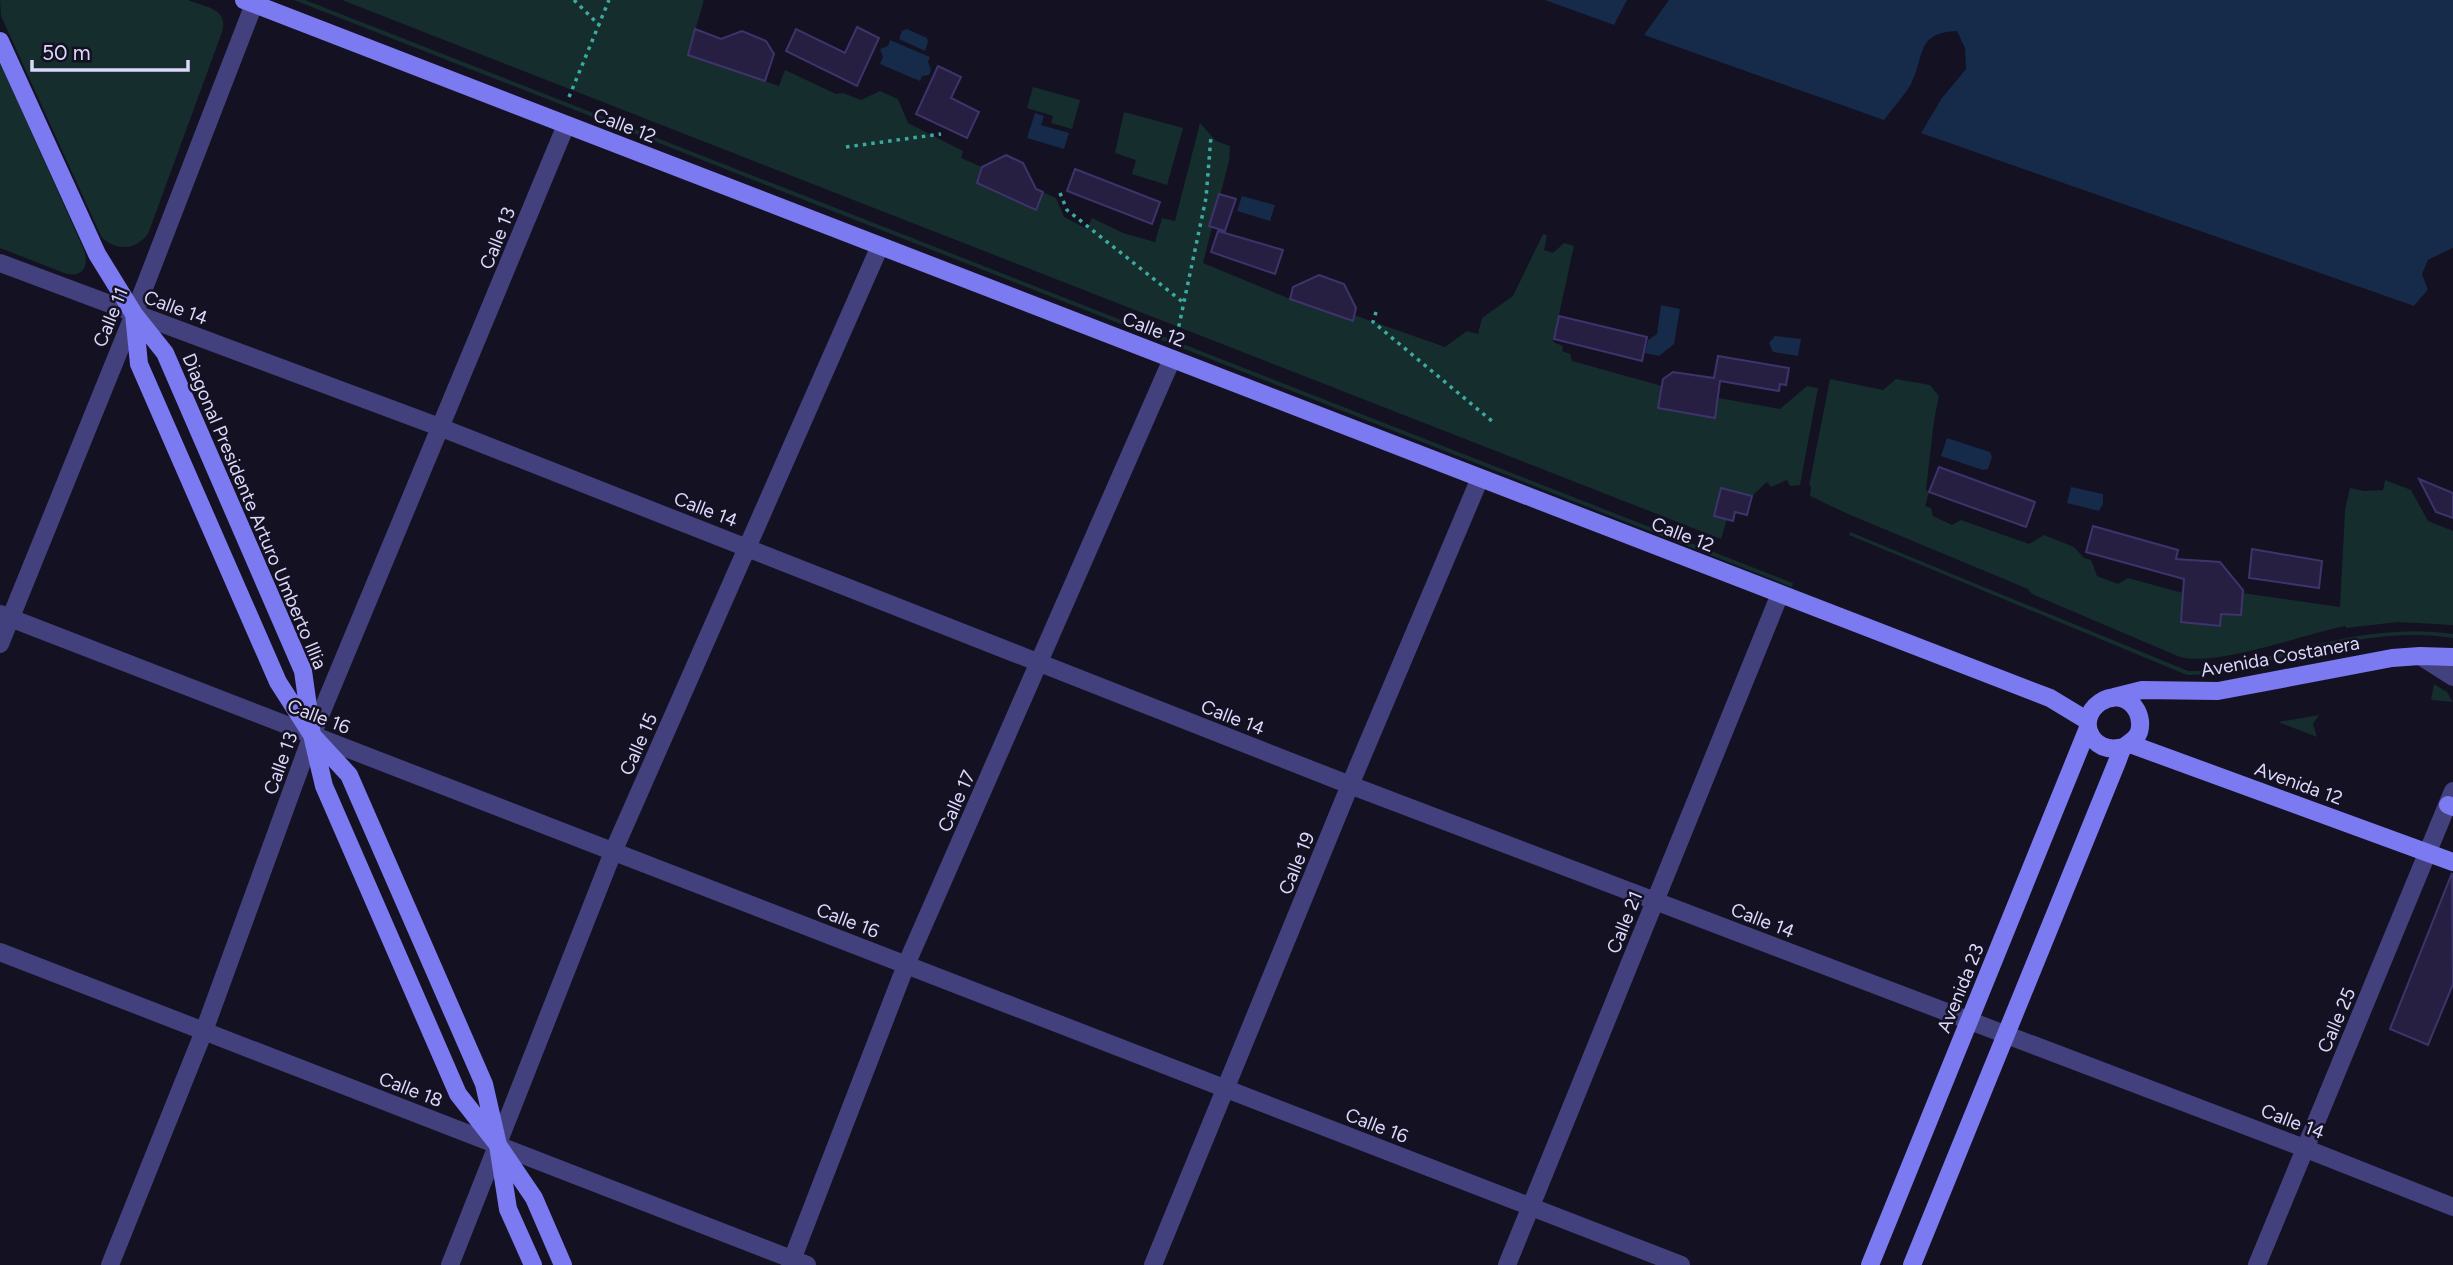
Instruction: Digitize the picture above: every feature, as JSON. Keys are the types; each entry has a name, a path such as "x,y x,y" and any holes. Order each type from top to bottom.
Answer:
{"main road":[{"name":"Calle 12","path":"249,2 2050,698 2088,724"},
{"name":"Diagonal Presidente Arturo Umberto Illia","path":"0,41 97,254 134,314 165,353 303,671 312,736 324,786 458,1094 498,1145 534,1198 563,1265"},
{"name":"Diagonal Presidente Arturo Umberto Illia","path":"134,314 139,364 278,682 312,736 349,775 484,1084 498,1145 508,1209 533,1265"},
{"name":"Avenida Costanera","path":"2109,698 2142,691 2218,691 2358,664 2420,656 2453,657"},
{"name":"Calle 12","path":"2050,698 2109,698"},
{"path":"1912,1265 2127,746 2139,731 2139,715 2129,702 2109,698 2093,707 2088,724 2091,736 2109,749 2127,746"},
{"name":"Avenida 23","path":"1870,1265 2088,724"},
{"name":"Avenida 12","path":"2127,746 2453,862"}],"street":[{"name":"Calle 11","path":"0,644 5,616 134,314 249,2"},
{"name":"Calle 13","path":"110,1265 204,1031 312,736 566,125"},
{"name":"Calle 15","path":"450,1265 613,852 880,246"},
{"name":"Calle 14","path":"0,262 442,428 1350,785 2453,1207"},
{"name":"Calle 17","path":"797,1263 906,965 1172,359"},
{"name":"Calle 19","path":"1153,1265 1350,785 1480,478"},
{"name":"Calle 21","path":"1507,1265 1780,594"},
{"name":"Calle 16","path":"5,616 1681,1265"},
{"path":"2420,656 2453,677"},
{"name":"Calle 25","path":"2257,1265 2451,801"},
{"name":"Calle 18","path":"0,952 797,1263"}],"path":[{"path":"574,0 600,26"},
{"path":"569,97 609,0"},
{"path":"846,147 941,134"},
{"path":"1177,335 1206,198 1211,136"},
{"path":"1060,193 1067,210 1184,303"},
{"path":"1376,312 1373,322 1493,422"}],"green space":[{"path":"0,0 188,0 209,7 222,18 222,32 148,234 138,243 119,247 101,236 1,16"},
{"path":"294,0 305,0 1793,583 1792,587"},
{"path":"342,0 704,0 688,55 779,86 785,70 836,94 843,93 861,100 880,91 898,99 908,123 963,151 961,158 982,167 977,183 1036,209 1043,192 1056,198 1064,217 1087,229 1092,218 1123,233 1155,242 1162,218 1175,221 1200,123 1216,141 1230,146 1229,161 1203,263 1352,321 1354,315 1445,347 1467,331 1478,334 1482,318 1513,296 1543,234 1547,235 1544,250 1553,253 1564,243 1574,246 1553,342 1563,346 1562,351 1570,354 1572,361 1662,386 1658,408 1715,418 1719,398 1780,409 1807,386 1818,388 1800,485 1790,486 1787,480 1771,487 1767,482 1752,496 1721,488 1714,516 1727,519 1721,539"},
{"path":"0,62 84,250 84,269 78,274 67,274 0,248"},
{"path":"1033,87 1080,100 1072,129 1051,123 1053,116 1027,108"},
{"path":"1124,112 1183,128 1167,185 1132,174 1136,160 1115,153"},
{"path":"1830,379 1883,390 1896,379 1930,385 1939,396 1926,490 1929,492 1925,506 1931,508 1933,516 1952,525 1961,520 2029,544 2044,535 2074,547 2084,558 2091,560 2097,576 2118,584 2128,578 2183,593 2181,622 2220,626 2221,614 2242,593 2340,607 2345,510 2350,488 2364,491 2383,490 2385,480 2411,490 2428,521 2453,531 2453,625 2398,622 2345,626 2238,654 2216,658 2180,657 1810,496 1809,486"},
{"path":"1850,532 2188,671 2222,668 2321,643 2386,632 2431,632 2453,634 2453,638 2410,635 2367,638 2223,672 2187,675 1849,535"},
{"path":"2434,684 2447,692 2453,702 2431,700"},
{"path":"2319,715 2313,724 2317,737 2278,722"}],"water":[{"path":"1545,0 1627,0 1614,25"},
{"path":"1669,0 2453,0 2453,248 2428,260 2423,274 2428,290 2414,306 1921,133 1942,98 1966,69 1965,48 1957,31 1934,36 1928,41 1911,84 1884,120 1644,35"},
{"path":"907,29 927,38 925,51 899,39 902,31"},
{"path":"890,40 930,57 929,75 922,76 920,81 880,64 883,57 880,49 888,46"},
{"path":"1035,113 1044,116 1041,125 1069,133 1064,149 1027,138"},
{"path":"1242,196 1275,205 1270,221 1237,211"},
{"path":"1661,305 1680,309 1674,344 1659,356 1645,353 1648,340 1657,334"},
{"path":"1775,336 1801,339 1798,356 1773,352 1769,343"},
{"path":"1947,438 1990,452 1992,457 1988,469 1983,470 1941,456"},
{"path":"2071,487 2103,494 2103,504 2099,511 2067,503"}],"pier":[{"path":"2453,248 2453,252 2431,263 2426,274 2431,291 2417,307 2414,306 2428,290 2422,274 2428,260"}],"building":[{"path":"857,27 879,38 857,86 786,51 796,29 845,53"},
{"path":"695,29 721,39 742,31 766,41 774,54 765,81 688,55"},
{"path":"938,66 961,77 951,98 979,112 967,138 916,114"},
{"path":"1006,155 1023,163 1036,189 1043,192 1036,210 977,183 982,167"},
{"path":"1075,169 1160,202 1152,224 1067,191"},
{"path":"1219,194 1236,199 1225,231 1209,226"},
{"path":"1218,231 1283,250 1275,274 1211,252"},
{"path":"1319,275 1344,284 1356,308 1353,321 1290,299 1293,287"},
{"path":"1559,316 1647,337 1642,361 1554,339"},
{"path":"1718,356 1789,368 1786,385 1780,384 1779,391 1720,381 1715,418 1658,408 1663,379 1673,372 1714,378"},
{"path":"1939,467 2035,502 2026,527 1929,492"},
{"path":"2419,479 2453,493 2453,518 2436,512"},
{"path":"1721,488 1752,496 1747,515 1735,512 1733,521 1714,516"},
{"path":"2093,526 2178,550 2176,559 2220,562 2243,590 2241,615 2221,614 2220,626 2181,622 2184,579 2086,552"},
{"path":"2252,549 2322,561 2319,588 2249,578"},
{"path":"2452,873 2453,984 2428,1045 2390,1029"}]}
